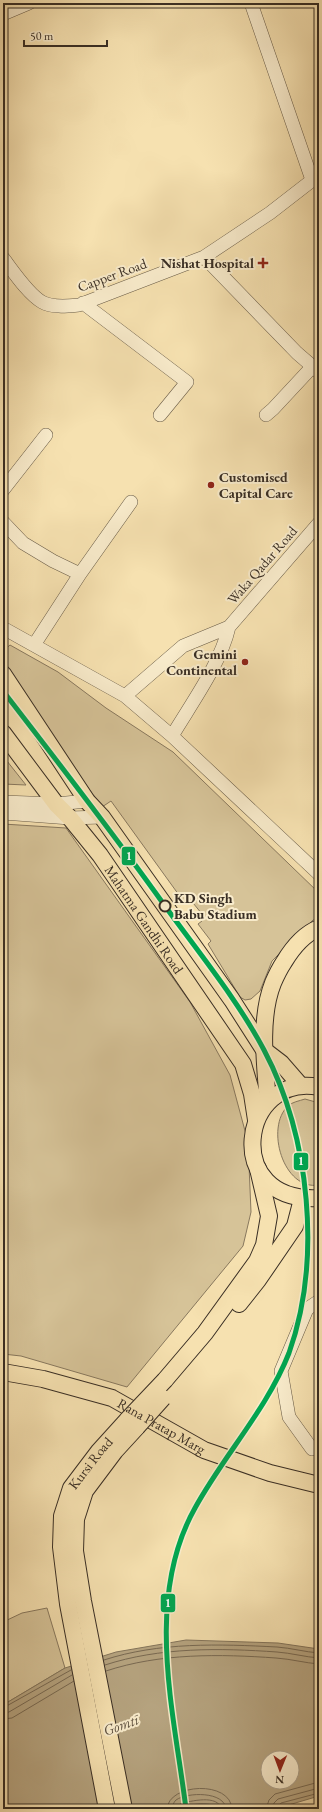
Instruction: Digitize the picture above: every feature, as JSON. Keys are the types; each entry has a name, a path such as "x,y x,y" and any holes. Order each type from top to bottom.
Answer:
{"main road":[{"name":"Mahatma Gandhi Road","path":"3,674 87,800 102,817 241,1013 264,1050 281,1063 301,1086"},
{"name":"Mahatma Gandhi Road","path":"3,733 56,804 70,818 100,855 243,1064 252,1094 256,1120"},
{"path":"268,1102 264,1050 267,1008 272,984 288,955 300,940 319,928"},
{"path":"241,1013 252,1013 267,1008"},
{"path":"256,1120 268,1102 284,1091 301,1086 319,1087"},
{"name":"Kursi Road","path":"168,1385 257,1261 264,1244 269,1216 252,1148 252,1136 256,1120"},
{"path":"258,1169 269,1183 284,1194 302,1199 319,1198"},
{"name":"Kursi Road","path":"124,1809 61,1547 62,1516 71,1488 99,1451 133,1423 168,1385 206,1348 258,1280 294,1226 302,1199"},
{"name":"Rana Pratap Marg","path":"3,1372 43,1380 112,1398 204,1450 270,1473 319,1485"},
{"name":"Kursi Road","path":"75,1602 106,1809"}],"street":[{"path":"3,14 29,3"},
{"path":"251,3 316,178"},
{"name":"Capper Road","path":"3,258 21,282 42,303 63,306 84,303 204,257 270,213 316,178"},
{"path":"204,257 297,353 316,369 266,415"},
{"path":"84,303 187,382 160,415"},
{"path":"3,490 46,435"},
{"path":"34,645 80,574 131,502"},
{"path":"3,522 23,543 53,561 80,574"},
{"name":"Waka Qadar Road","path":"172,736 214,665 226,639 229,627 319,523"},
{"name":"Waka Qadar Road","path":"125,696 183,646 218,630 229,627"},
{"path":"3,628 125,696 172,736 319,874"},
{"path":"3,802 56,804 87,800"},
{"path":"3,813 70,818 102,817"},
{"path":"312,1449 289,1417 281,1371 307,1309 319,1301"}],"shaded area":[{"path":"10,645 58,672 106,708 173,752 319,893 319,918 313,920 272,961 260,991 251,999 245,1000 240,997 208,944 211,941 198,924 202,921 199,916 202,914 189,898 184,902 111,801 102,807 56,743 3,660 3,651"},
{"path":"3,756 26,785 3,784"},
{"path":"3,824 66,828 190,1002 230,1075 248,1142 251,1212 243,1246 127,1387 21,1356 3,1354"},
{"path":"305,1099 319,1103 319,1185 306,1184 296,1178 287,1168 281,1156 278,1142 278,1128 281,1116 288,1106"},
{"path":"47,1608 65,1668 3,1705 3,1622 22,1613"}],"water":[{"name":"Gomtī","path":"186,1640 278,1643 319,1649 319,1796 275,1809 219,1809 209,1804 203,1804 174,1809 3,1809 3,1705 65,1668 116,1652"}],"transit line":[{"name":"1","path":"3,691 65,771 217,976 242,1013 264,1050 280,1084 292,1121 301,1160 306,1199 308,1239 305,1279 299,1317 289,1353 280,1374 257,1413 206,1488 195,1508 179,1543 170,1580 167,1618 167,1656 170,1695 186,1809"}],"place":[{"name":"Nishat Hospital","path":"263,263"},
{"name":"Customised Capital Care","path":"211,485"},
{"name":"Gemini Continental","path":"245,662"},
{"name":"KD Singh Babu Stadium","path":"165,906"}]}
